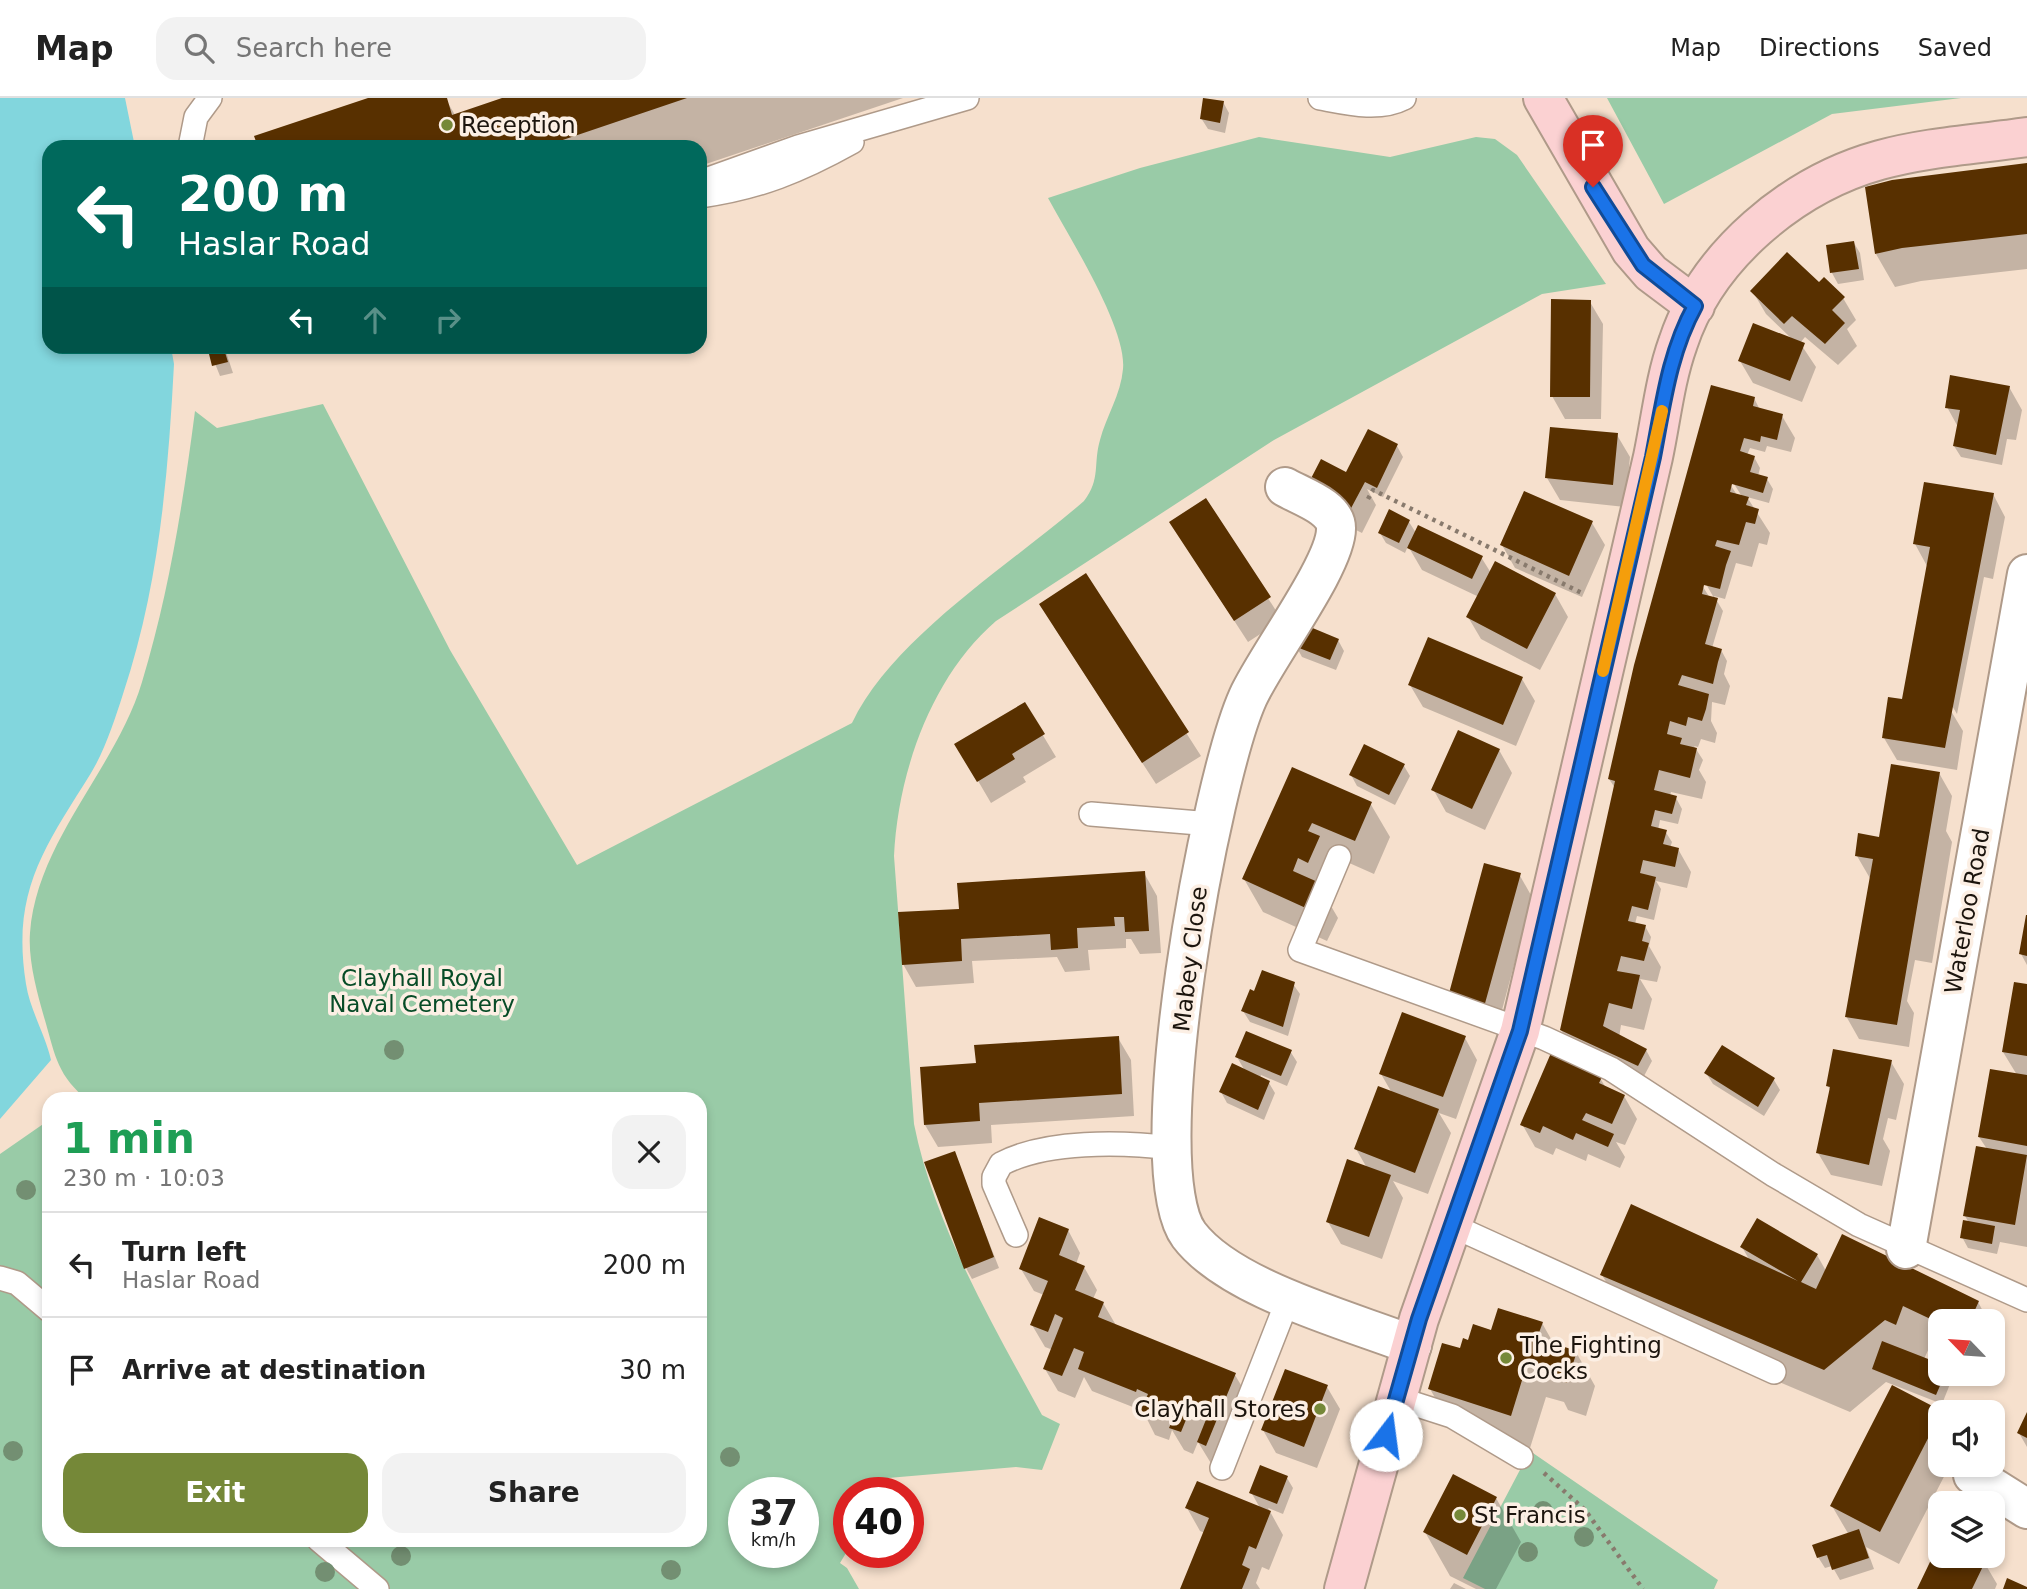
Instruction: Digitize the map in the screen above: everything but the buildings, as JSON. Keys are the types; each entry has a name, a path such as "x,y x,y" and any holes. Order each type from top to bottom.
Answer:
{"street":[{"path":"1544,98 1631,250 1651,273 1695,306"},
{"path":"1344,1589 1412,1345 1520,1031 1653,457 1673,359 1695,306 1714,276 1743,243 1779,210 1827,180 1897,156 2027,137"},
{"path":"1284,487 1329,512 1336,528"},
{"name":"Mabey Close","path":"1336,528 1334,544 1324,566 1245,703 1224,765 1187,965 1172,1148 1175,1202 1189,1235 1233,1271 1289,1297 1412,1345"},
{"name":"Waterloo Road","path":"1906,1249 2027,574"},
{"path":"1976,1477 2027,1509"}],"lane":[{"path":"191,140 196,117 209,98"},
{"path":"707,179 798,147 882,125 967,98"},
{"path":"1320,98 1369,105 1392,103 1404,98"},
{"path":"707,195 751,188 772,181 882,125"},
{"path":"1091,814 1211,824"},
{"path":"1339,857 1300,950 1553,1042 1625,1075 1774,1175 1859,1225 1906,1249 2027,1300"},
{"path":"1016,1235 994,1184 994,1177 1001,1164 1045,1152 1088,1146 1127,1144 1172,1148"},
{"path":"1453,1226 1774,1372"},
{"path":"0,1278 17,1283 42,1304"},
{"path":"1222,1468 1289,1297"},
{"path":"1396,1398 1452,1416 1521,1457"},
{"path":"327,1547 377,1589"}],"path":[{"path":"1336,528 1360,516 1373,490 1617,610"},
{"path":"1521,1457 1586,1510 1643,1589"}],"green space":[{"path":"1607,98 1961,98 1832,114 1664,204"},
{"name":"Clayhall Royal Naval Cemetery","path":"1259,137 1390,157 1476,137 1495,139 1517,155 1606,284 1542,294 1274,440 996,621 973,644 936,698 922,728 902,792 894,856 914,1124 936,1199 967,1274 1042,1415 1060,1424 1042,1470 1016,1467 900,1477 833,1477 833,1568 847,1568 859,1589 0,1589 0,1154 42,1125 42,1547 707,1547 707,1092 79,1092 61,1070 32,965 30,933 36,899 62,836 115,745 142,682 174,548 195,411 217,428 323,404 450,650 577,865 852,723 871,691 925,631 1084,501 1093,486 1100,440 1123,369 1122,351 1116,330 1095,283 1048,198 1140,168"},
{"path":"1530,1451 1718,1580 1714,1589 1485,1589 1463,1578"}],"water":[{"path":"0,98 125,98 134,140 42,140 42,354 172,354 174,364 169,448 160,531 145,613 117,714 91,773 46,848 28,896 23,922 26,984 51,1060 0,1119"}],"slow traffic":[{"path":"1603,671 1662,411"}],"place":[{"name":"Reception","path":"447,125"},
{"name":"The Fighting Cocks","path":"1506,1358"},
{"name":"Clayhall Stores","path":"1320,1409"},
{"name":"St Francis","path":"1460,1515"}],"route":[{"path":"1386,1435 1419,1319 1492,1118 1520,1031 1653,457 1670,372 1678,341 1695,306 1643,265 1593,187"}]}
